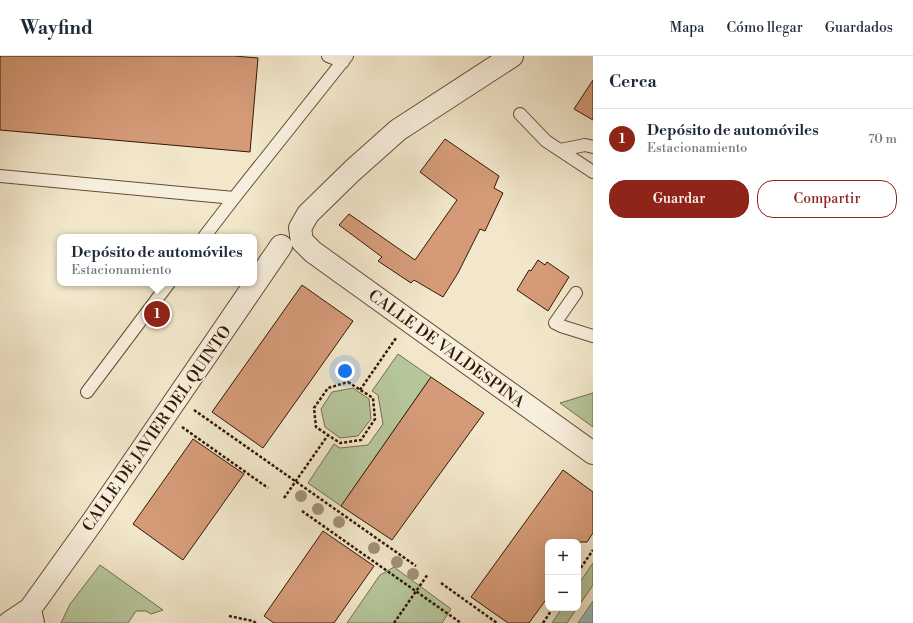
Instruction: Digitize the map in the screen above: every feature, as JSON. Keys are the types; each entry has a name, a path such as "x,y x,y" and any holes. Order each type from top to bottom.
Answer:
{"street":[{"name":"CALLE DE VALDESPINA","path":"512,56 393,135 352,171 308,214 300,228 302,241 313,252 593,453"},
{"name":"CALLE DE JAVIER DEL QUINTO","path":"257,281 281,246"},
{"name":"CALLE DE JAVIER DEL QUINTO","path":"9,623 31,616 254,286"}],"lane":[{"path":"206,234 345,59 328,56"},
{"path":"520,114 546,141 593,172"},
{"path":"560,150 585,145 593,147"},
{"path":"0,176 234,198"},
{"path":"87,392 167,286"},
{"path":"576,293 555,322 561,326 593,336"}],"path":[{"path":"360,390 408,320"},
{"path":"348,382 373,398 375,419 361,440 340,443 328,435 316,427 314,408 328,388 348,382"},
{"path":"171,407 296,482 416,566"},
{"path":"171,407 268,488"},
{"path":"284,498 328,435"},
{"path":"302,511 461,623"},
{"path":"581,568 593,550"},
{"path":"394,623 428,574"},
{"path":"441,583 497,623"},
{"path":"543,623 551,611"},
{"path":"229,616 256,623"}],"green space":[{"path":"398,354 431,377 341,506 308,483 334,444 340,448 368,445 383,424 378,395 372,391"},
{"path":"353,388 369,399 371,419 358,436 340,438 325,427 321,409 332,392"},
{"path":"593,393 593,427 560,403"},
{"path":"593,563 593,585 581,603 581,581"},
{"path":"100,565 163,610 151,614 146,611 136,611 128,623 61,623 70,604"},
{"path":"394,567 451,609 442,623 347,623 380,575"},
{"path":"560,611 575,611 567,623 552,623"}],"water":[{"path":"593,601 593,623 578,623"}],"building":[{"path":"0,56 234,56 258,58 250,152 0,130"},
{"path":"593,80 593,120 574,109"},
{"path":"445,139 499,176 494,188 503,193 485,231 480,229 458,273 443,297 414,280 411,283 378,261 382,257 339,225 349,214 415,260 457,200 420,172"},
{"path":"538,260 545,265 547,262 569,277 548,311 517,290 529,270 531,271"},
{"path":"302,285 353,321 263,448 212,412"},
{"path":"431,377 484,413 392,540 341,506"},
{"path":"193,439 244,474 183,560 133,524"},
{"path":"563,470 593,492 593,533 587,542 581,542 581,539 545,539 545,601 529,623 508,623 471,597"},
{"path":"323,531 374,566 334,623 274,623 264,616"}],"place":[{"name":"Depósito de automóviles","path":"157,314"}]}
